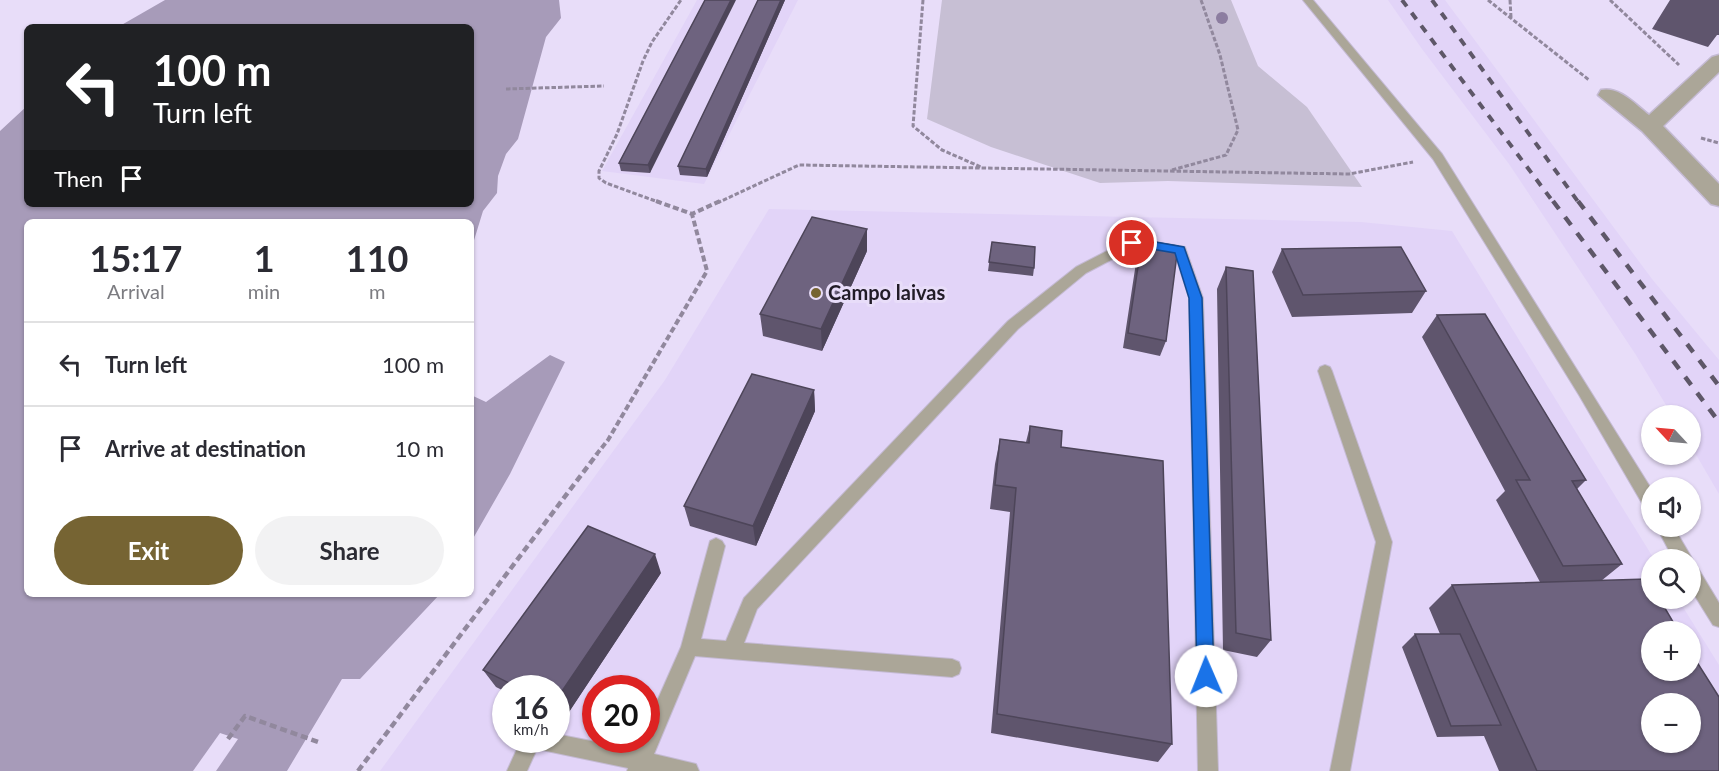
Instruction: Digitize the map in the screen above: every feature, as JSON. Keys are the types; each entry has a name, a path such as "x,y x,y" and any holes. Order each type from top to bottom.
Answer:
{"street":[{"path":"1650,126 1719,61"},
{"path":"1609,95 1650,126 1719,198"}],"lane":[{"path":"1308,0 1438,157 1641,487"},
{"path":"732,649 750,604 1013,325 1081,270 1132,243 1180,250 1196,298 1208,771"},
{"path":"1325,371 1384,542 1340,771"},
{"path":"638,766 690,647 716,546"},
{"path":"1701,589 1719,619"},
{"path":"690,647 952,668"},
{"path":"570,748 638,766 689,771"},
{"path":"517,771 525,753"}],"path":[{"path":"681,0 652,42 599,171 599,178 606,183 692,214 799,165 1349,174 1438,157"},
{"path":"923,0 913,126 942,150 985,168"},
{"path":"1166,171 1226,155 1239,130 1220,56 1200,0"},
{"path":"1488,0 1609,95"},
{"path":"1510,0 1511,17"},
{"path":"506,89 604,86"},
{"path":"1694,137 1719,142"},
{"path":"358,771 608,440 708,271 692,214"},
{"path":"228,740 245,716 321,743"}],"shaded area":[{"path":"165,0 559,0 561,18 546,37 518,139 506,154 498,176 497,193 483,211 474,240 474,219 24,219 24,597 437,597 360,679 342,679 287,771 0,771 0,131 24,109 24,207 474,207 474,24 123,24"},
{"path":"697,0 798,0 704,184 602,171"},
{"path":"942,0 1231,0 1258,66 1307,107 1362,187 1168,181 1100,183 991,147 927,119"},
{"path":"1388,0 1445,0 1652,279 1719,360 1719,494 1701,463 1701,405 1666,405 1636,355 1509,164"},
{"path":"769,209 1361,222 1452,231 1648,549 1641,549 1641,609 1684,609 1692,621 1641,621 1641,681 1701,681 1701,636 1719,665 1719,771 380,771 665,380"},
{"path":"550,355 565,362 510,474 474,537 474,396 486,402"}],"pier":[{"path":"220,733 238,739 216,771 193,771"}],"building":[{"path":"705,0 731,0 648,165 619,163"},
{"path":"758,0 781,0 706,169 678,166"},
{"name":"Campo laivas","path":"812,217 867,229 821,329 760,314"},
{"path":"1142,240 1178,246 1166,341 1128,333"},
{"path":"992,242 1035,247 1034,268 989,262"},
{"path":"1401,247 1426,291 1303,295 1282,249"},
{"path":"1226,267 1253,271 1271,640 1236,633"},
{"path":"1485,314 1586,480 1572,481 1622,564 1563,566 1516,480 1530,480 1437,315"},
{"path":"752,374 814,390 753,526 684,506"},
{"path":"1030,426 1062,431 1061,447 1163,461 1172,744 997,714 1016,488 995,485 1000,439 1029,443"},
{"path":"588,526 655,554 570,679 570,675 493,675 483,670"},
{"path":"1641,579 1641,609 1665,609 1673,621 1641,621 1641,681 1701,681 1701,668 1719,697 1719,771 1537,771 1452,585"},
{"path":"1415,634 1460,634 1501,725 1451,726"}],"railway":[{"path":"1402,0 1554,203"},
{"path":"1432,0 1579,203"},
{"path":"1553,201 1719,422"},
{"path":"1578,201 1719,386"}],"place":[{"name":"Campo laivas","path":"816,293"}],"route":[{"path":"1132,243 1180,250 1196,298 1206,676"}]}
